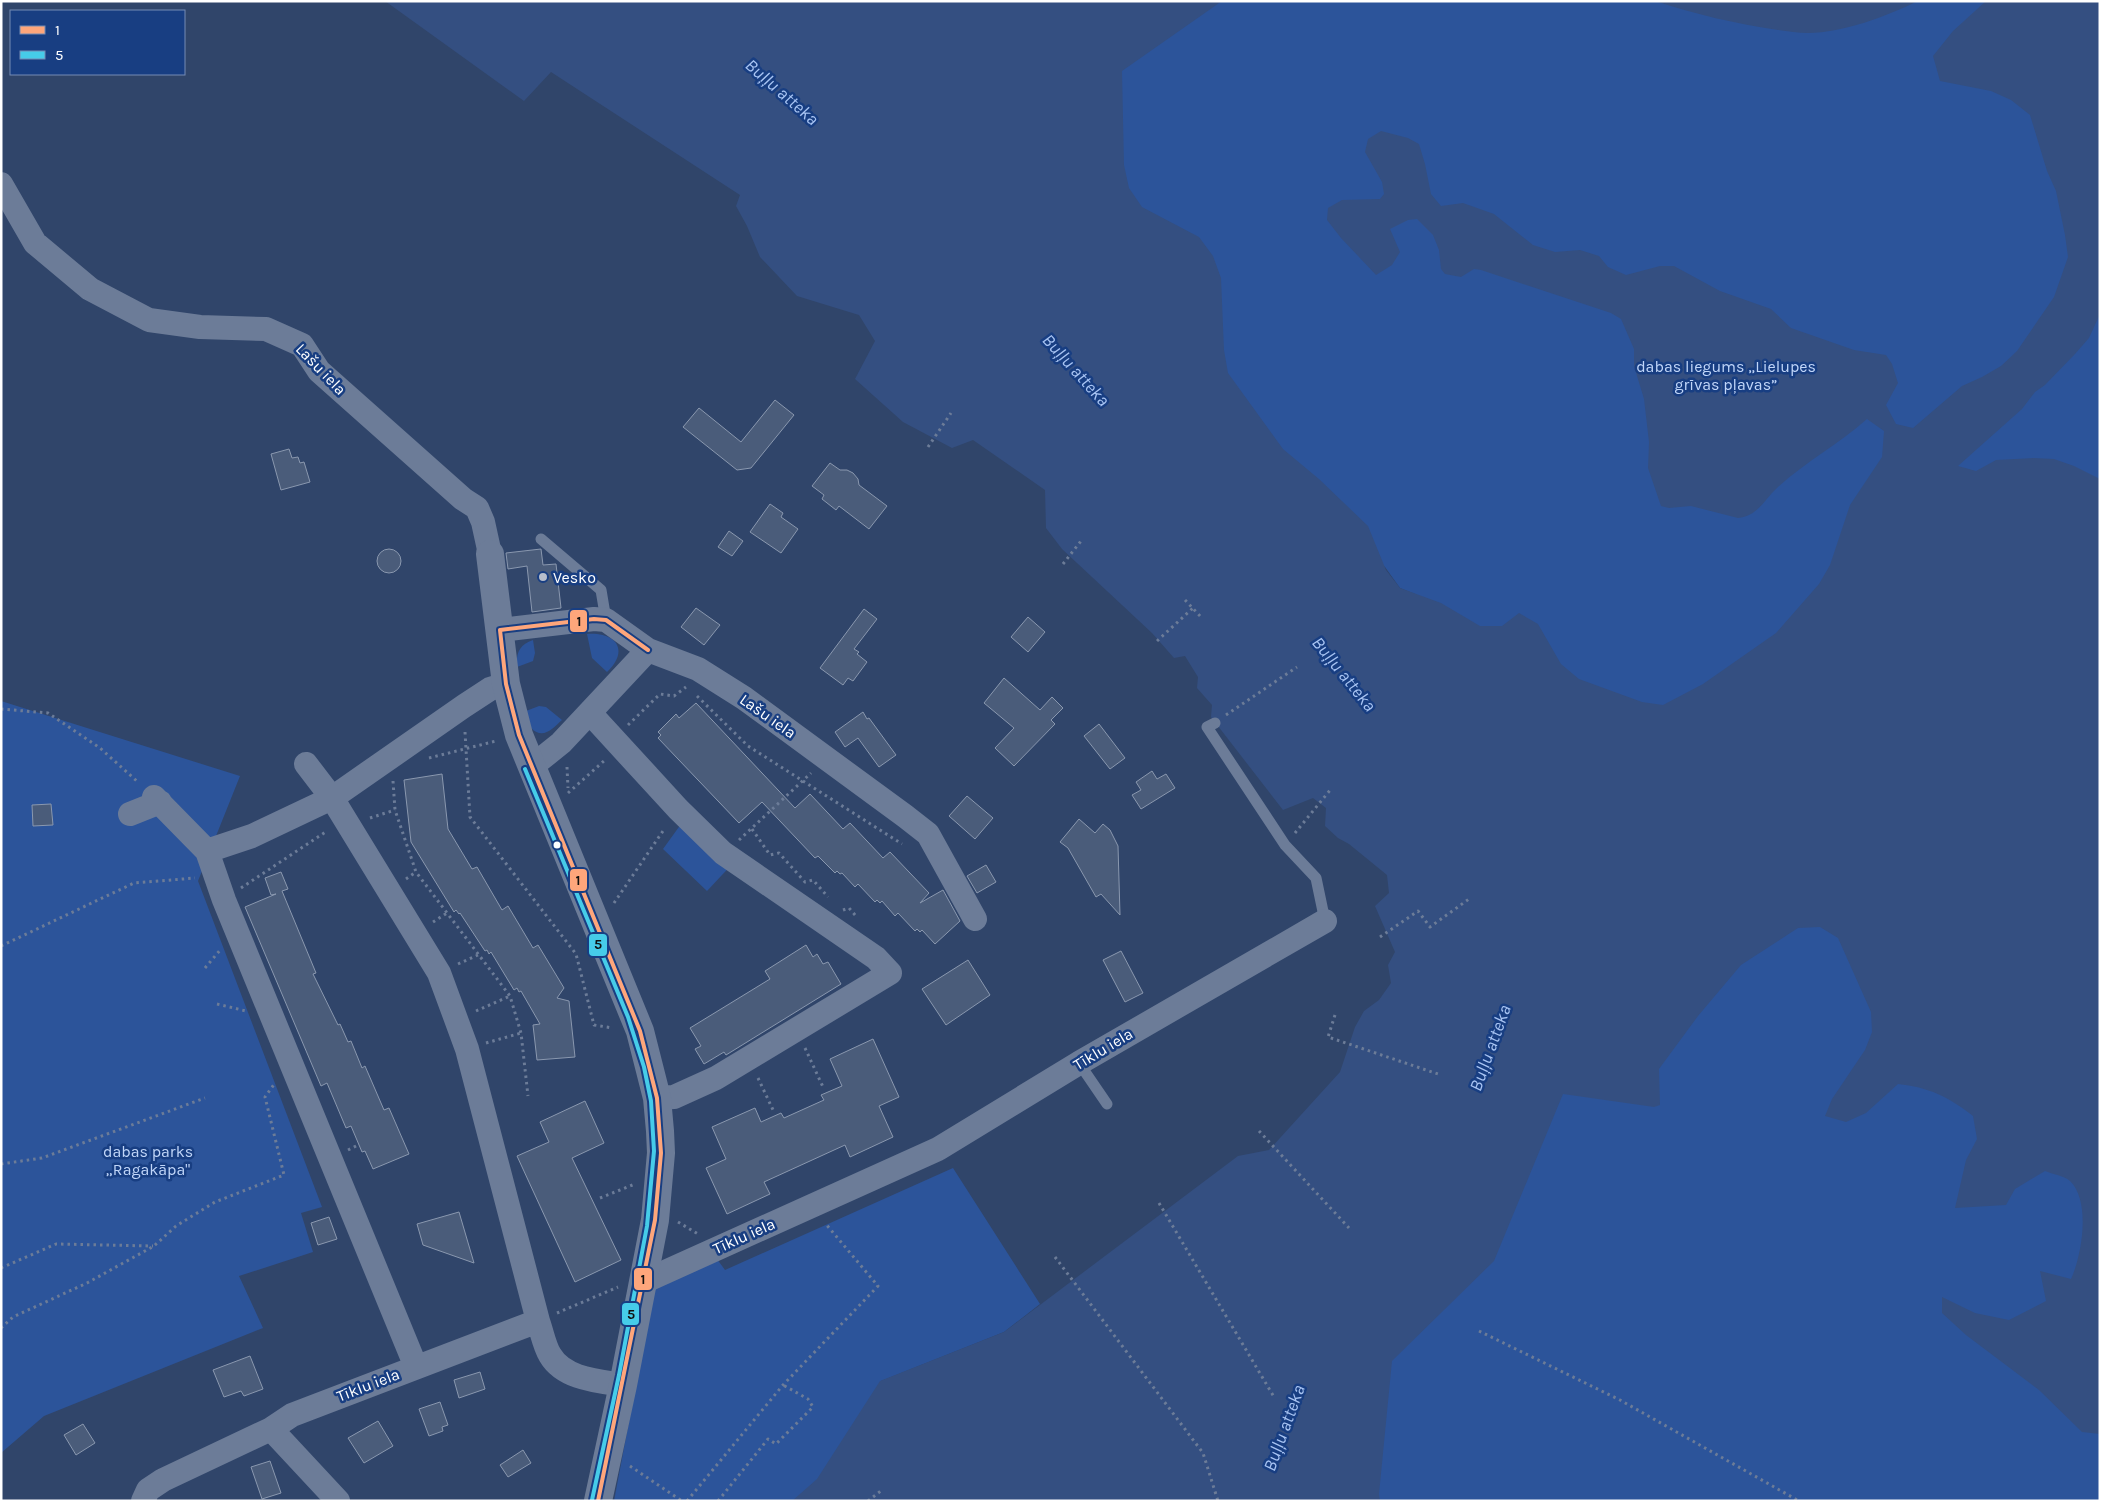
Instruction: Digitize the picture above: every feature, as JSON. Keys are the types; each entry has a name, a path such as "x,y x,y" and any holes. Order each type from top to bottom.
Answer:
{"street":[{"name":"Lašu iela","path":"1,184 35,243 90,289 149,320 200,327 266,329 302,345 319,371 440,479 477,508 483,522 490,554 506,684 519,735 640,1031 657,1098 660,1163 655,1220 623,1386 598,1501"},
{"name":"Lašu iela","path":"606,620 648,650 698,670 744,698 928,834 975,919"},
{"path":"500,630 606,620"},
{"path":"531,768 561,743 648,650"},
{"path":"208,851 252,836 332,798 464,706 490,689 506,684"},
{"path":"590,713 678,808 723,853 876,958 890,973 716,1078 674,1097 657,1098"},
{"path":"306,764 332,798 439,973 467,1049 538,1321 550,1355 563,1370 587,1379 623,1386"},
{"path":"130,814 157,800 208,851 224,900 416,1367"},
{"name":"Tīklu iela","path":"643,1282 938,1149 1079,1063 1325,921"},
{"name":"Tīklu iela","path":"143,1501 148,1490 162,1480 271,1429 292,1415 538,1321"},
{"path":"271,1429 338,1501"}],"lane":[{"path":"541,539 601,590 606,620"},
{"path":"1215,723 1207,728 1285,845 1316,878 1325,921"},
{"path":"1079,1063 1107,1104"}],"path":[{"path":"928,447 950,413"},
{"path":"1063,564 1081,542"},
{"path":"1185,600 1201,617"},
{"path":"1157,641 1193,608"},
{"path":"1215,723 1297,667"},
{"path":"568,794 634,734 628,726 660,694 674,696 686,686 748,746 905,846"},
{"path":"464,706 470,817 576,954 594,1026 640,1031"},
{"path":"1,709 48,713 100,748 157,800"},
{"path":"428,758 519,735"},
{"path":"826,758 752,829 770,855 779,853 805,882 813,880 830,898"},
{"path":"393,780 395,810 416,872 510,996 521,1033 528,1096"},
{"path":"1285,845 1331,789"},
{"path":"597,922 611,907 678,808"},
{"path":"224,900 344,819"},
{"path":"1,946 134,883 216,877"},
{"path":"1380,937 1418,911 1430,927 1469,899"},
{"path":"840,910 849,908 862,923"},
{"path":"457,1020 510,996"},
{"path":"1334,1015 1328,1037 1441,1075"},
{"path":"467,1049 521,1033"},
{"path":"802,1043 823,1087"},
{"path":"758,1077 774,1112"},
{"path":"1,1328 13,1317 87,1283 154,1246 176,1226 215,1202 284,1176 265,1097"},
{"path":"1,1164 42,1158 205,1098"},
{"path":"1259,1131 1349,1228"},
{"path":"600,1198 639,1183 639,1191"},
{"path":"1159,1203 1274,1397"},
{"path":"687,1501 783,1385 878,1286 811,1206"},
{"path":"1,1268 56,1244 154,1246"},
{"path":"1055,1257 1203,1453 1218,1501"},
{"path":"538,1321 619,1286 643,1282"},
{"path":"1480,1331 1620,1400 1800,1501"},
{"path":"768,1440 776,1444 813,1407 808,1399 783,1385"},
{"path":"718,1501 771,1436"},
{"path":"629,1466 682,1501"},
{"path":"868,1501 882,1490"}],"green space":[{"name":"dabas liegums „Lielupes grīvas pļavas”","path":"754,1 2100,1 2100,1501 1339,1501 1312,1385 1629,995 1415,594 1400,588 1385,567"},
{"path":"587,634 606,636 616,644 618,656 607,672 592,658"},
{"path":"533,640 535,653 533,661 517,667 519,650 524,644"},
{"name":"dabas parks „Ragakāpa\"","path":"1,701 240,776 198,881 322,1207 301,1213 313,1252 239,1276 263,1328 44,1416 1,1453"},
{"path":"539,706 546,707 562,720 551,730 543,733 531,728 526,711"},
{"path":"689,813 737,859 707,891 663,849"},
{"path":"953,1168 1040,1304 1004,1332 881,1381 826,1501 614,1501 654,1289 717,1259 725,1270"}],"water":[{"name":"Buļļu atteka","path":"385,1 1222,1 1122,71 1124,165 1129,188 1142,207 1199,237 1213,256 1221,278 1224,350 1228,373 1283,449 1319,479 1368,526 1386,570 1400,588 1441,603 1480,626 1502,626 1519,613 1538,624 1561,664 1579,679 1642,702 1663,705 1703,684 1776,633 1819,584 1830,565 1850,505 1882,457 1884,431 1867,419 1810,461 1777,488 1756,511 1745,517 1738,518 1691,506 1669,508 1661,506 1648,468 1649,442 1644,399 1634,366 1634,349 1621,319 1611,313 1481,270 1474,269 1461,277 1445,274 1441,269 1439,250 1433,235 1417,219 1408,220 1390,229 1400,252 1392,265 1376,275 1341,238 1327,220 1328,208 1342,200 1380,199 1384,194 1382,182 1365,152 1368,139 1381,131 1408,138 1419,144 1431,194 1441,206 1463,203 1494,214 1533,245 1555,252 1580,250 1599,256 1608,267 1626,275 1660,266 1674,266 1720,291 1771,309 1791,328 1854,350 1886,355 1892,364 1898,383 1886,405 1896,424 1913,428 1962,386 2001,366 2017,351 2054,297 2068,257 2056,191 2047,171 2030,115 2011,100 1991,91 1940,81 1933,56 1953,31 1986,1 2100,1 2100,314 2089,338 2075,354 2045,385 2035,392 2022,409 1958,466 1976,471 1996,460 2054,459 2074,466 2100,479 2100,1434 2082,1432 2039,1390 1966,1335 1942,1313 1942,1297 1975,1313 2009,1320 2046,1301 2040,1271 2071,1279 2081,1243 2082,1214 2081,1201 2077,1190 2068,1179 2045,1171 2015,1189 2006,1205 1955,1208 1966,1160 1977,1139 1973,1116 1947,1098 1929,1090 1898,1084 1866,1113 1846,1122 1825,1116 1832,1099 1865,1050 1872,1032 1871,1012 1838,938 1820,927 1798,928 1741,965 1698,1016 1659,1069 1660,1105 1654,1107 1563,1094 1494,1261 1392,1361 1379,1494 1380,1501 792,1501 817,1479 880,1381 1004,1332 1238,1156 1269,1150 1340,1072 1355,1027 1364,1011 1379,1000 1391,983 1388,965 1395,952 1375,906 1389,893 1387,875 1325,826 1326,808 1313,798 1283,810 1211,717 1212,705 1197,688 1198,677 1185,656 1174,658 1152,633 1062,549 1046,528 1045,490 973,440 952,448 903,422 855,379 875,341 859,315 797,296 760,257 736,206 740,195 551,72 524,101"},
{"path":"1655,1 1918,1 1864,23 1836,30 1808,33 1731,22"}],"building":[{"path":"775,400 794,415 751,468 737,470 683,427 699,408 741,442"},
{"path":"289,449 292,458 298,457 300,463 304,462 310,482 281,490 271,454"},
{"path":"830,463 840,470 847,470 853,473 858,479 859,485 887,506 869,529 839,506 836,510 822,499 824,495 812,486"},
{"path":"770,504 783,513 781,517 798,529 781,553 750,532"},
{"path":"729,531 743,541 732,556 718,547"},
{"path":"389,549 398,552 401,561 398,570 389,573 380,570 377,561 380,552"},
{"name":"Vesko","path":"541,549 543,565 556,564 561,608 532,612 527,566 508,569 506,553"},
{"path":"696,608 720,625 704,645 681,627"},
{"path":"864,609 877,619 854,649 867,662 853,681 848,678 843,685 820,668"},
{"path":"1028,617 1045,632 1028,652 1011,637"},
{"path":"1004,678 1040,710 1052,697 1063,708 1051,720 1055,724 1014,766 995,748 1014,728 984,703"},
{"path":"696,703 795,808 810,794 843,829 850,823 883,858 890,852 929,893 920,903 943,890 960,921 935,944 922,930 920,932 917,929 915,931 898,913 895,916 882,901 880,903 877,900 875,902 858,884 855,887 842,873 840,874 837,871 835,873 818,856 815,858 762,802 739,823 658,738 661,735 658,732 676,714 679,718"},
{"path":"863,712 896,755 879,767 858,738 845,747 835,732"},
{"path":"1099,724 1125,758 1110,769 1084,736"},
{"path":"1152,771 1157,779 1166,774 1175,788 1141,809 1132,795 1141,790 1136,782"},
{"path":"442,774 448,829 472,869 477,867 502,910 508,906 533,948 538,945 564,988 557,998 569,1001 575,1057 537,1060 533,1025 540,1024 521,991 519,992 517,988 514,990 491,952 489,954 487,950 485,951 460,913 456,910 454,912 411,842 404,780"},
{"path":"967,796 993,818 975,839 949,816"},
{"path":"51,804 53,825 33,826 32,805"},
{"path":"1079,819 1095,833 1103,824 1110,830 1118,846 1120,915 1101,894 1096,897 1068,848 1060,842"},
{"path":"986,865 996,882 977,893 967,876"},
{"path":"281,872 288,889 282,891 316,973 313,974 338,1025 340,1024 348,1042 351,1041 362,1068 365,1066 384,1110 389,1108 409,1154 373,1169 365,1151 362,1152 351,1126 346,1128 327,1083 321,1086 245,907 276,894 271,895 265,878"},
{"path":"806,945 813,957 817,954 823,964 828,962 841,984 726,1055 724,1052 704,1064 695,1049 701,1046 690,1028 770,979 765,971"},
{"path":"1121,951 1143,993 1125,1002 1103,960"},
{"path":"968,960 990,995 946,1025 922,989"},
{"path":"873,1039 899,1097 879,1106 893,1137 850,1157 845,1145 764,1182 770,1194 727,1214 706,1168 726,1159 712,1127 755,1108 761,1122 781,1113 784,1118 824,1100 821,1095 842,1086 830,1059"},
{"path":"585,1101 604,1143 572,1158 621,1260 575,1282 517,1156 549,1142 540,1122"},
{"path":"459,1212 474,1263 423,1245 417,1224"},
{"path":"329,1217 337,1239 318,1245 311,1223"},
{"path":"250,1356 263,1389 244,1396 241,1391 224,1397 213,1370"},
{"path":"480,1372 485,1389 459,1398 454,1380"},
{"path":"440,1402 448,1425 442,1427 443,1431 429,1436 419,1409"},
{"path":"378,1421 393,1446 364,1463 348,1438"},
{"path":"83,1424 95,1443 76,1455 64,1435"},
{"path":"523,1450 531,1463 508,1477 500,1465"},
{"path":"270,1461 281,1493 262,1499 251,1467"}],"transit line":[{"name":"1","path":"500,630 594,619 606,620 648,650"},
{"name":"1","path":"500,630 506,684 519,735 640,1031 657,1098 661,1153 655,1220 598,1501"},
{"name":"5","path":"525,769 628,1017 644,1067 651,1101 654,1151 647,1226 619,1375 592,1500"}],"place":[{"name":"Vesko","path":"543,577"}]}
